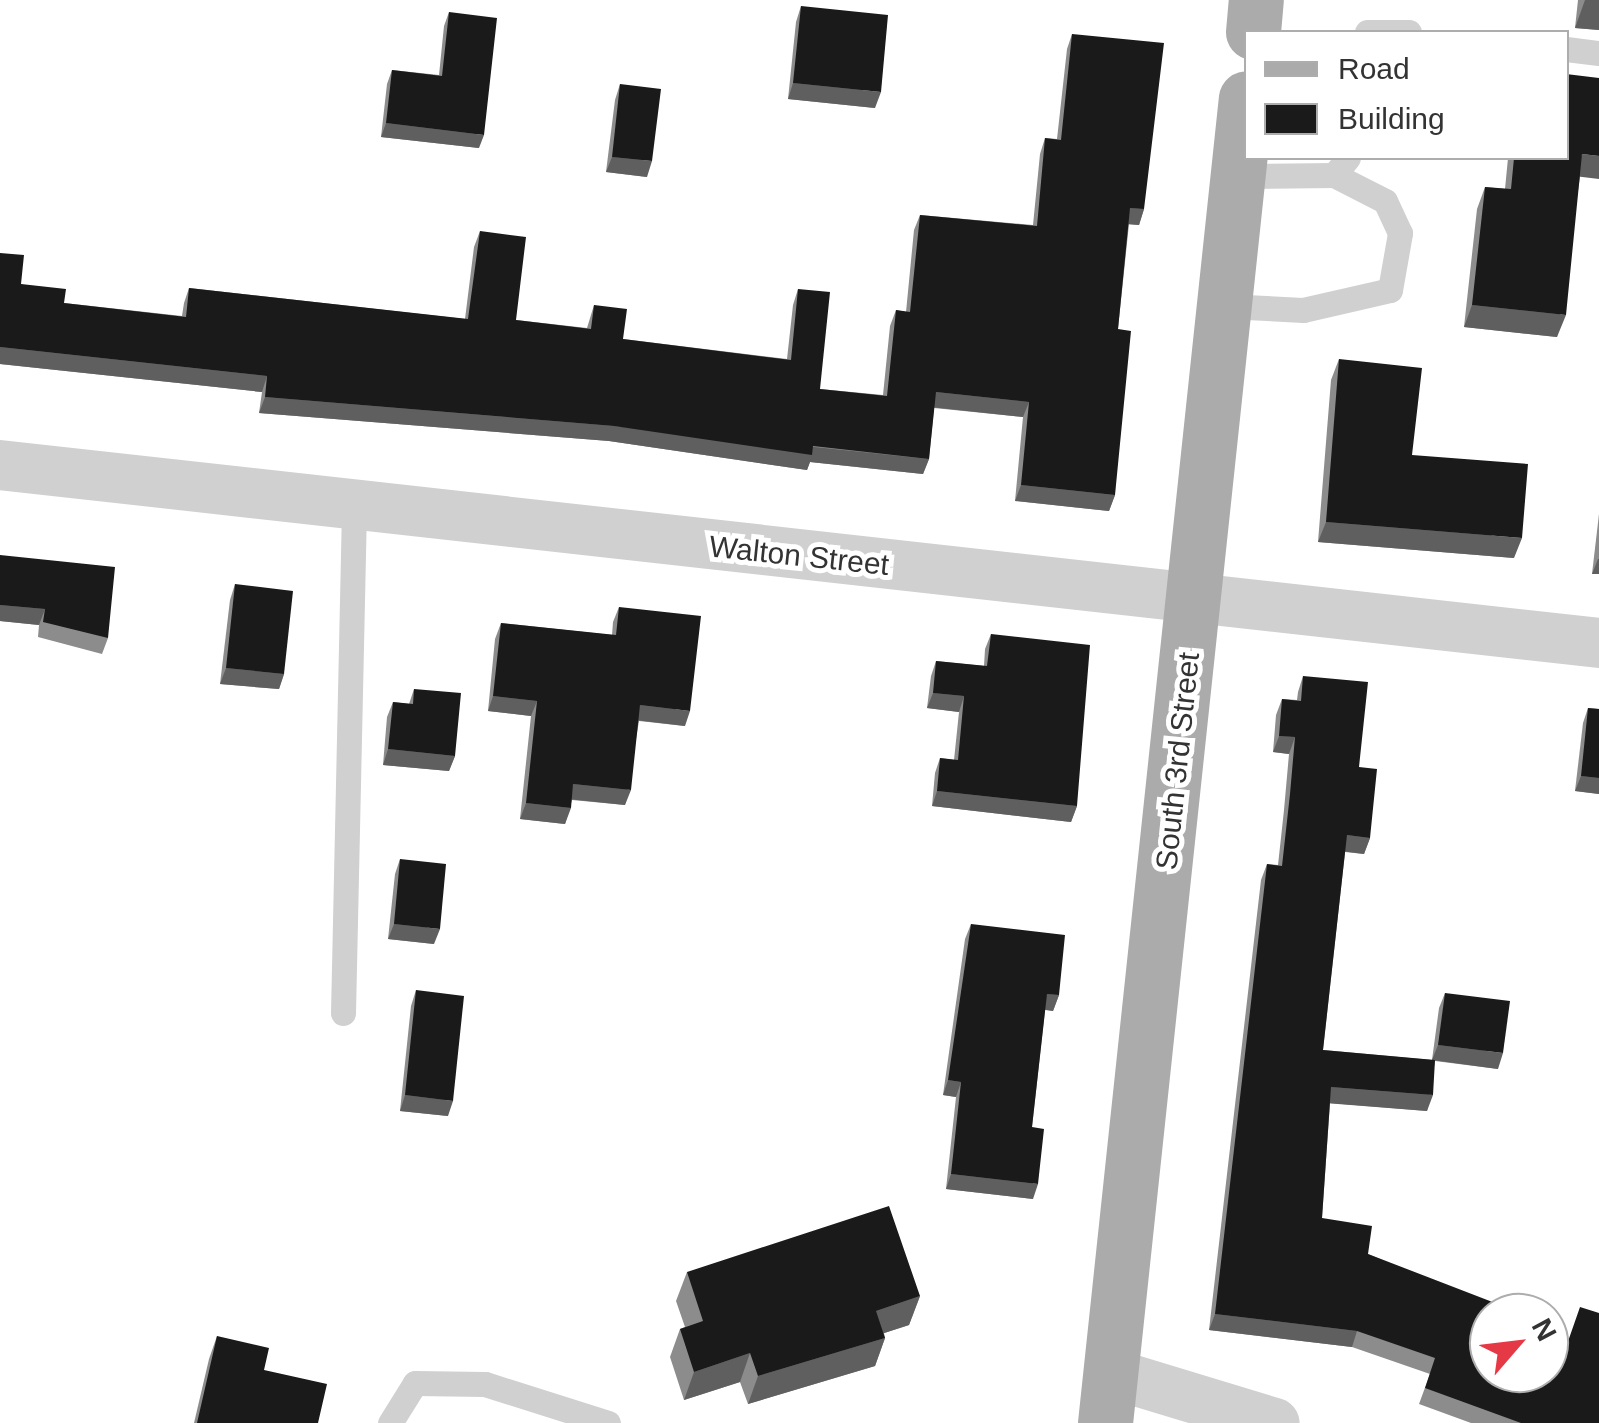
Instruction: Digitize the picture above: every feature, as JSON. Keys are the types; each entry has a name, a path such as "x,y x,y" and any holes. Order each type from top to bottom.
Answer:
{"main road":[{"path":"1253,30 1256,0"},
{"name":"South 3rd Street","path":"1108,1398 1244,120"}],"street":[{"name":"Walton Street","path":"0,465 1599,644"},
{"path":"1108,1398 1275,1423"}],"lane":[{"path":"1569,49 1599,52"},
{"path":"1225,306 1303,310 1390,290 1400,233 1386,202 1341,166 1239,176"},
{"path":"342,1014 354,507"},
{"path":"390,1423 416,1383 485,1384 608,1423"}],"building":[{"path":"801,6 888,15 881,92 793,83"},
{"path":"449,12 497,18 484,135 386,123 392,70 442,76"},
{"path":"1072,34 1164,43 1144,209 1130,208 1118,329 1131,331 1115,495 1021,485 1029,402 936,392 929,459 813,446 812,455 614,426 265,397 267,376 0,347 0,253 24,255 21,284 66,289 64,303 186,317 189,288 468,319 480,231 526,237 516,320 591,329 594,305 627,309 623,339 791,360 798,289 830,292 820,389 887,396 896,310 910,312 920,215 1037,226 1045,138 1061,140"},
{"path":"1569,74 1599,78 1599,156 1582,154 1566,315 1472,305 1485,187 1511,189 1514,160 1569,160"},
{"path":"620,84 661,89 652,161 612,157"},
{"path":"1339,359 1422,368 1412,455 1528,464 1522,538 1326,522"},
{"path":"0,555 115,567 108,638 43,622 45,609 0,605"},
{"path":"235,584 293,591 284,674 226,668"},
{"path":"619,607 701,616 690,711 640,705 631,790 573,784 571,808 526,803 537,701 493,696 501,623 616,635"},
{"path":"991,634 1090,645 1077,806 937,791 940,758 958,760 964,696 933,693 936,661 987,666"},
{"path":"1303,676 1368,682 1359,767 1377,769 1370,838 1347,835 1323,1050 1435,1060 1433,1095 1331,1087 1322,1218 1372,1226 1368,1254 1469,1293 1469,1393 1569,1393 1569,1339 1580,1307 1599,1313 1599,1423 1521,1423 1425,1388 1435,1358 1357,1331 1215,1314 1267,864 1282,866 1290,794 1295,737 1279,736 1282,699 1301,701"},
{"path":"414,689 461,693 455,756 388,749 393,702 413,704"},
{"path":"1588,708 1599,709 1599,778 1581,776"},
{"path":"400,859 446,864 440,929 394,924"},
{"path":"971,924 1065,935 1059,995 1047,994 1032,1127 1044,1129 1038,1184 951,1174 961,1082 948,1080"},
{"path":"416,990 464,996 453,1101 405,1095"},
{"path":"1445,993 1510,1001 1503,1053 1438,1045"},
{"path":"889,1206 920,1296 876,1311 885,1338 758,1376 750,1353 694,1372 680,1329 703,1321 687,1272"},
{"path":"217,1336 269,1348 264,1370 327,1384 318,1423 197,1423"}]}
